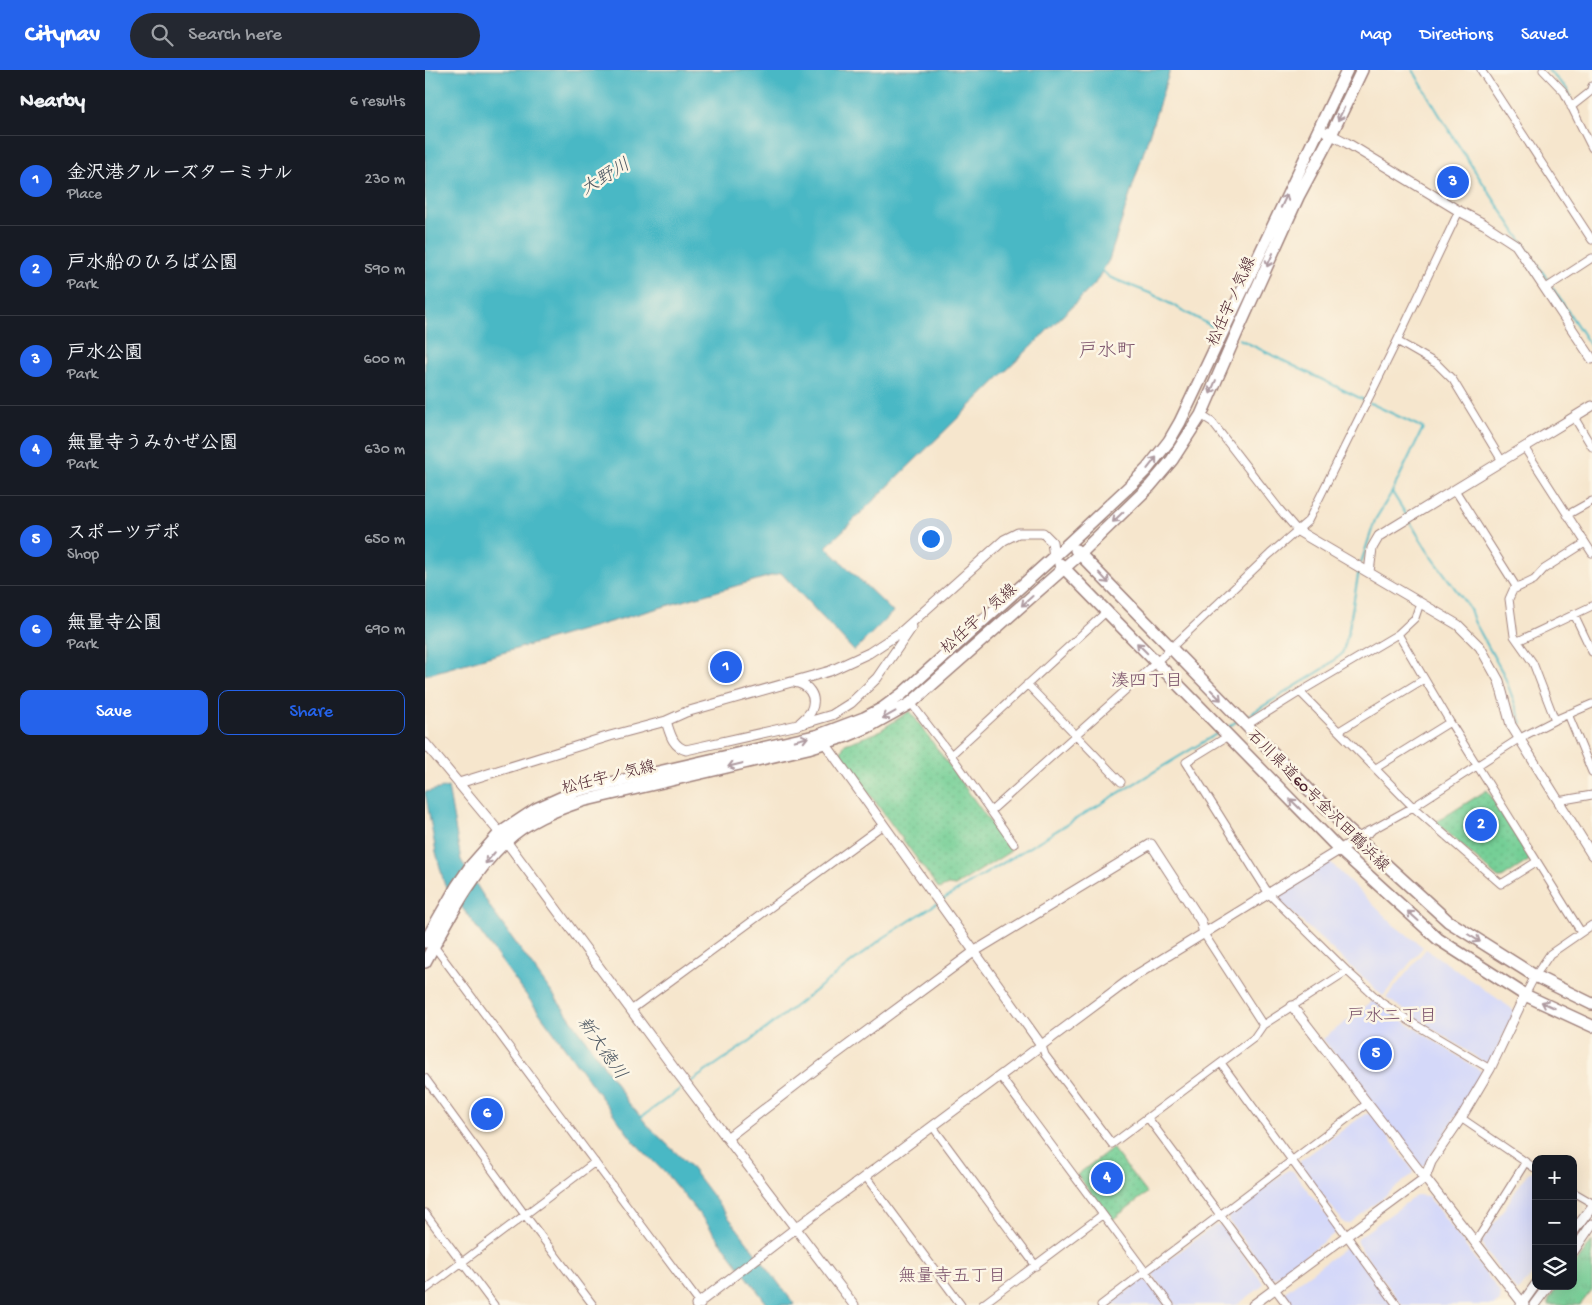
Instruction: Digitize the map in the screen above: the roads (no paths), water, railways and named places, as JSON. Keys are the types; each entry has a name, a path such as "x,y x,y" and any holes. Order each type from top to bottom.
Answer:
{"main road":[{"name":"松任宇ノ気線","path":"822,739 883,708 902,694 1141,476 1169,441 1222,336 1288,192 1347,70"},
{"name":"松任宇ノ気線","path":"425,962 429,944 473,871 503,837 536,809 576,791 822,739 869,727 911,703 1080,554 1150,486 1172,460 1201,415 1298,196 1331,135 1362,70"},
{"name":"石川県道60号金沢田鶴浜線","path":"1069,543 1170,649 1247,725 1356,838 1447,921 1535,976 1592,1004"},
{"name":"石川県道60号金沢田鶴浜線","path":"1054,557 1339,849 1438,939 1525,995 1592,1026"}],"street":[{"path":"1481,70 1592,240"},
{"path":"1543,70 1564,92 1573,105 1592,148"},
{"path":"1573,105 1590,92 1592,86"},
{"path":"1319,129 1347,143 1516,245 1547,288 1592,358"},
{"path":"991,811 1308,522 1459,211"},
{"path":"1547,288 1592,258"},
{"path":"1397,341 1437,364 1453,380 1502,461"},
{"path":"1369,572 1372,548 1379,536 1592,406"},
{"path":"1201,415 1212,422 1298,531 1458,625 1480,647 1499,681 1511,725 1592,855"},
{"path":"1574,417 1592,447"},
{"path":"1525,447 1592,553"},
{"path":"1455,490 1517,588"},
{"path":"1567,515 1592,501"},
{"path":"459,783 610,736 666,721 686,712 830,671 869,653 901,632 1004,540 1019,533 1043,533 1052,542 1054,557"},
{"path":"1052,542 1069,543"},
{"path":"1555,720 1533,663 1514,636 1509,599 1513,590 1535,580 1544,568 1585,543"},
{"path":"1247,725 1398,634 1415,618 1420,603"},
{"path":"1518,641 1592,606"},
{"path":"951,755 1106,612"},
{"path":"1574,614 1592,652"},
{"path":"666,721 673,742 679,748 686,750 799,725 832,715 851,703 877,678 921,615"},
{"path":"1398,634 1477,766 1581,932"},
{"path":"1339,731 1424,679"},
{"path":"791,682 802,683 810,690 814,700 811,712 799,725"},
{"path":"1027,684 1121,782"},
{"path":"1300,692 1413,807 1501,884 1536,862"},
{"path":"911,703 951,755 1014,844"},
{"path":"429,944 595,1162 699,1304 865,1176 1133,977 1205,934 1356,838 1413,807 1520,738 1592,704"},
{"path":"1568,714 1590,759 1592,772"},
{"path":"1375,768 1450,722"},
{"path":"1228,736 1186,762 1269,894 1382,1003 1489,1069"},
{"path":"822,739 975,951 1042,1046 1045,1055 1111,1144 1254,1038 1263,1025 1347,971"},
{"path":"425,742 503,837 676,1071 854,1305"},
{"path":"1559,801 1592,795"},
{"path":"631,1010 883,826"},
{"path":"727,1138 975,951 1151,844 1201,921 1205,934 1263,1025"},
{"path":"1253,1305 1425,1178 1431,1162 1461,1118 1489,1069 1535,976 1551,954 1592,925"},
{"path":"1291,1006 1522,1304 1532,1290"},
{"path":"1221,1063 1397,1305"},
{"path":"999,1076 1170,1305"},
{"path":"425,1078 593,1305"},
{"path":"1101,1305 1368,1103"},
{"path":"1147,1118 1287,1305"},
{"path":"1461,1118 1532,1167"},
{"path":"933,1127 1036,1266"},
{"path":"425,1290 595,1162"},
{"path":"1475,1243 1525,1163"},
{"path":"865,1176 961,1305"},
{"path":"1577,1195 1592,1205 1577,1226"},
{"path":"425,1213 494,1305"},
{"path":"981,1305 1036,1266 1102,1215"},
{"path":"1577,1246 1592,1224"},
{"path":"1534,1305 1545,1290"}],"water":[{"name":"大野川","path":"425,70 1170,70 1109,260 1094,285 826,547 893,612 854,651 781,573 425,675"},
{"path":"448,787 461,860 494,913 594,1051 628,1102 651,1129 689,1165 795,1305 768,1305 705,1221 667,1175 634,1142 444,883 425,792"}],"waterway":[{"path":"1413,70 1462,151 1550,283"},
{"path":"1548,70 1568,90 1570,96"},
{"path":"1102,270 1109,277 1152,294 1219,330"},
{"path":"1552,287 1592,348"},
{"path":"1239,339 1366,401"},
{"path":"1361,563 1375,520 1392,492 1423,428 1370,403"},
{"path":"1392,492 1407,516"},
{"path":"1410,522 1427,550 1470,609 1474,621 1504,675 1522,723"},
{"path":"1244,718 1323,669 1342,654 1348,634 1359,570"},
{"path":"1227,728 1237,721"},
{"path":"942,900 1218,733"},
{"path":"689,1083 750,1041 883,938 936,904"},
{"path":"640,1118 683,1087"}],"place":[{"name":"戸水公園","path":"1453,182"},
{"name":"金沢港クルーズターミナル","path":"726,667"},
{"name":"戸水船のひろば公園","path":"1481,825"},
{"name":"スポーツデポ","path":"1376,1054"},
{"name":"無量寺公園","path":"487,1114"},
{"name":"無量寺うみかぜ公園","path":"1107,1178"}],"district":[{"name":"戸水町","path":"1107,352"},
{"name":"湊四丁目","path":"1147,682"},
{"name":"戸水二丁目","path":"1392,1017"},
{"name":"無量寺五丁目","path":"952,1277"}],"water label":[{"name":"新大徳川","path":"601,1049"}]}
